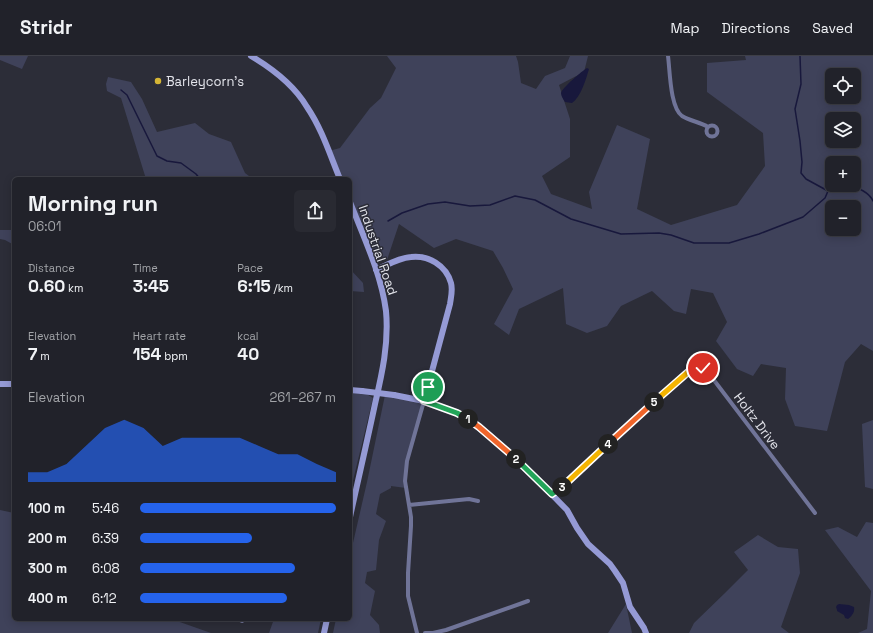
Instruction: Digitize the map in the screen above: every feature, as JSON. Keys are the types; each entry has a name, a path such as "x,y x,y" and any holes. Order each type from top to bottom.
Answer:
{"street":[{"path":"251,56 284,78 307,106 326,144 339,177"},
{"path":"668,56 676,108 683,116 694,122 702,123 708,127"},
{"name":"Industrial Road","path":"352,207 376,270 382,292 386,313 387,339 381,380 352,508"},
{"path":"376,270 400,259 420,256 441,266 446,272 451,283 452,294 450,304 405,468 405,481 411,517 408,596 417,633"},
{"name":"Holtz Drive","path":"552,494 695,366 703,368 712,378 815,513"},
{"path":"0,384 12,384"},
{"path":"352,390 394,395 424,401 457,413 470,421 512,455 567,510 588,544 610,564 620,578 630,607 646,633"},
{"path":"409,505 469,499 478,501"},
{"path":"425,633 446,630 528,601"},
{"path":"324,633 327,621"}],"shaded area":[{"path":"0,56 28,56 22,69 0,60"},
{"path":"387,56 516,56 521,83 536,89 545,76 565,68 570,56 588,56 584,72 559,85 570,119 570,157 542,176 551,194 592,209 589,192 617,125 650,139 637,209 671,225 737,205 765,166 763,133 707,92 707,63 746,60 745,56 873,56 873,351 861,344 845,362 827,431 795,426 785,399 786,368 761,364 753,376 737,369 716,341 727,322 713,293 691,289 686,314 674,311 652,291 621,306 607,326 587,333 566,324 563,288 519,309 509,335 494,324 513,289 493,251 456,239 434,248 399,224 387,260 371,255 352,207 352,177 339,177 329,151 340,148 370,108 381,98 396,68"},
{"path":"587,68 589,69 583,88 578,97 572,103 565,102 561,94 562,90"},
{"path":"108,77 131,82 142,99 157,132 195,123 209,134 231,142 245,173 250,177 145,177 121,98 107,91 106,84"},
{"path":"0,230 12,230 12,244 0,239"},
{"path":"352,271 363,283 364,292 352,291"},
{"path":"354,391 362,391 373,398 352,485 352,394"},
{"path":"385,395 424,401 407,461 406,488 391,486 391,488 380,494 376,514 386,521 379,540 376,570 367,572 365,583 375,591 370,615 379,625 380,633 333,633 336,621 352,621 352,547"},
{"path":"873,420 873,489 865,487 862,424"},
{"path":"0,510 12,513 12,621 177,621 211,633 0,633"},
{"path":"866,522 873,523 873,633 858,633 867,629 871,591 825,530 838,527 857,537"},
{"path":"758,535 778,547 798,549 800,573 781,627 789,633 689,633 694,623 748,570 734,552"},
{"path":"626,604 632,633 608,633"},
{"path":"839,604 854,607 851,617 848,619 845,618 844,615 837,611 836,607"},
{"path":"273,621 321,621 318,633 269,633"}],"waterway":[{"path":"800,56 801,84 795,109 802,162 801,173 806,179 825,189"},
{"path":"121,90 127,95 157,156 167,161 181,163 198,177"},
{"path":"861,190 866,193 873,201"},
{"path":"388,221 402,213 428,204 445,202 470,206 490,205 515,196 535,200 571,219 621,234 659,233 671,235 694,243 729,243 759,234 803,217 825,198 828,192"}],"place":[{"name":"Barleycorn’s","path":"158,81"}],"route":[{"path":"428,387 424,401 457,413 479,427 512,455 552,494 690,370 695,366 703,368"}]}
